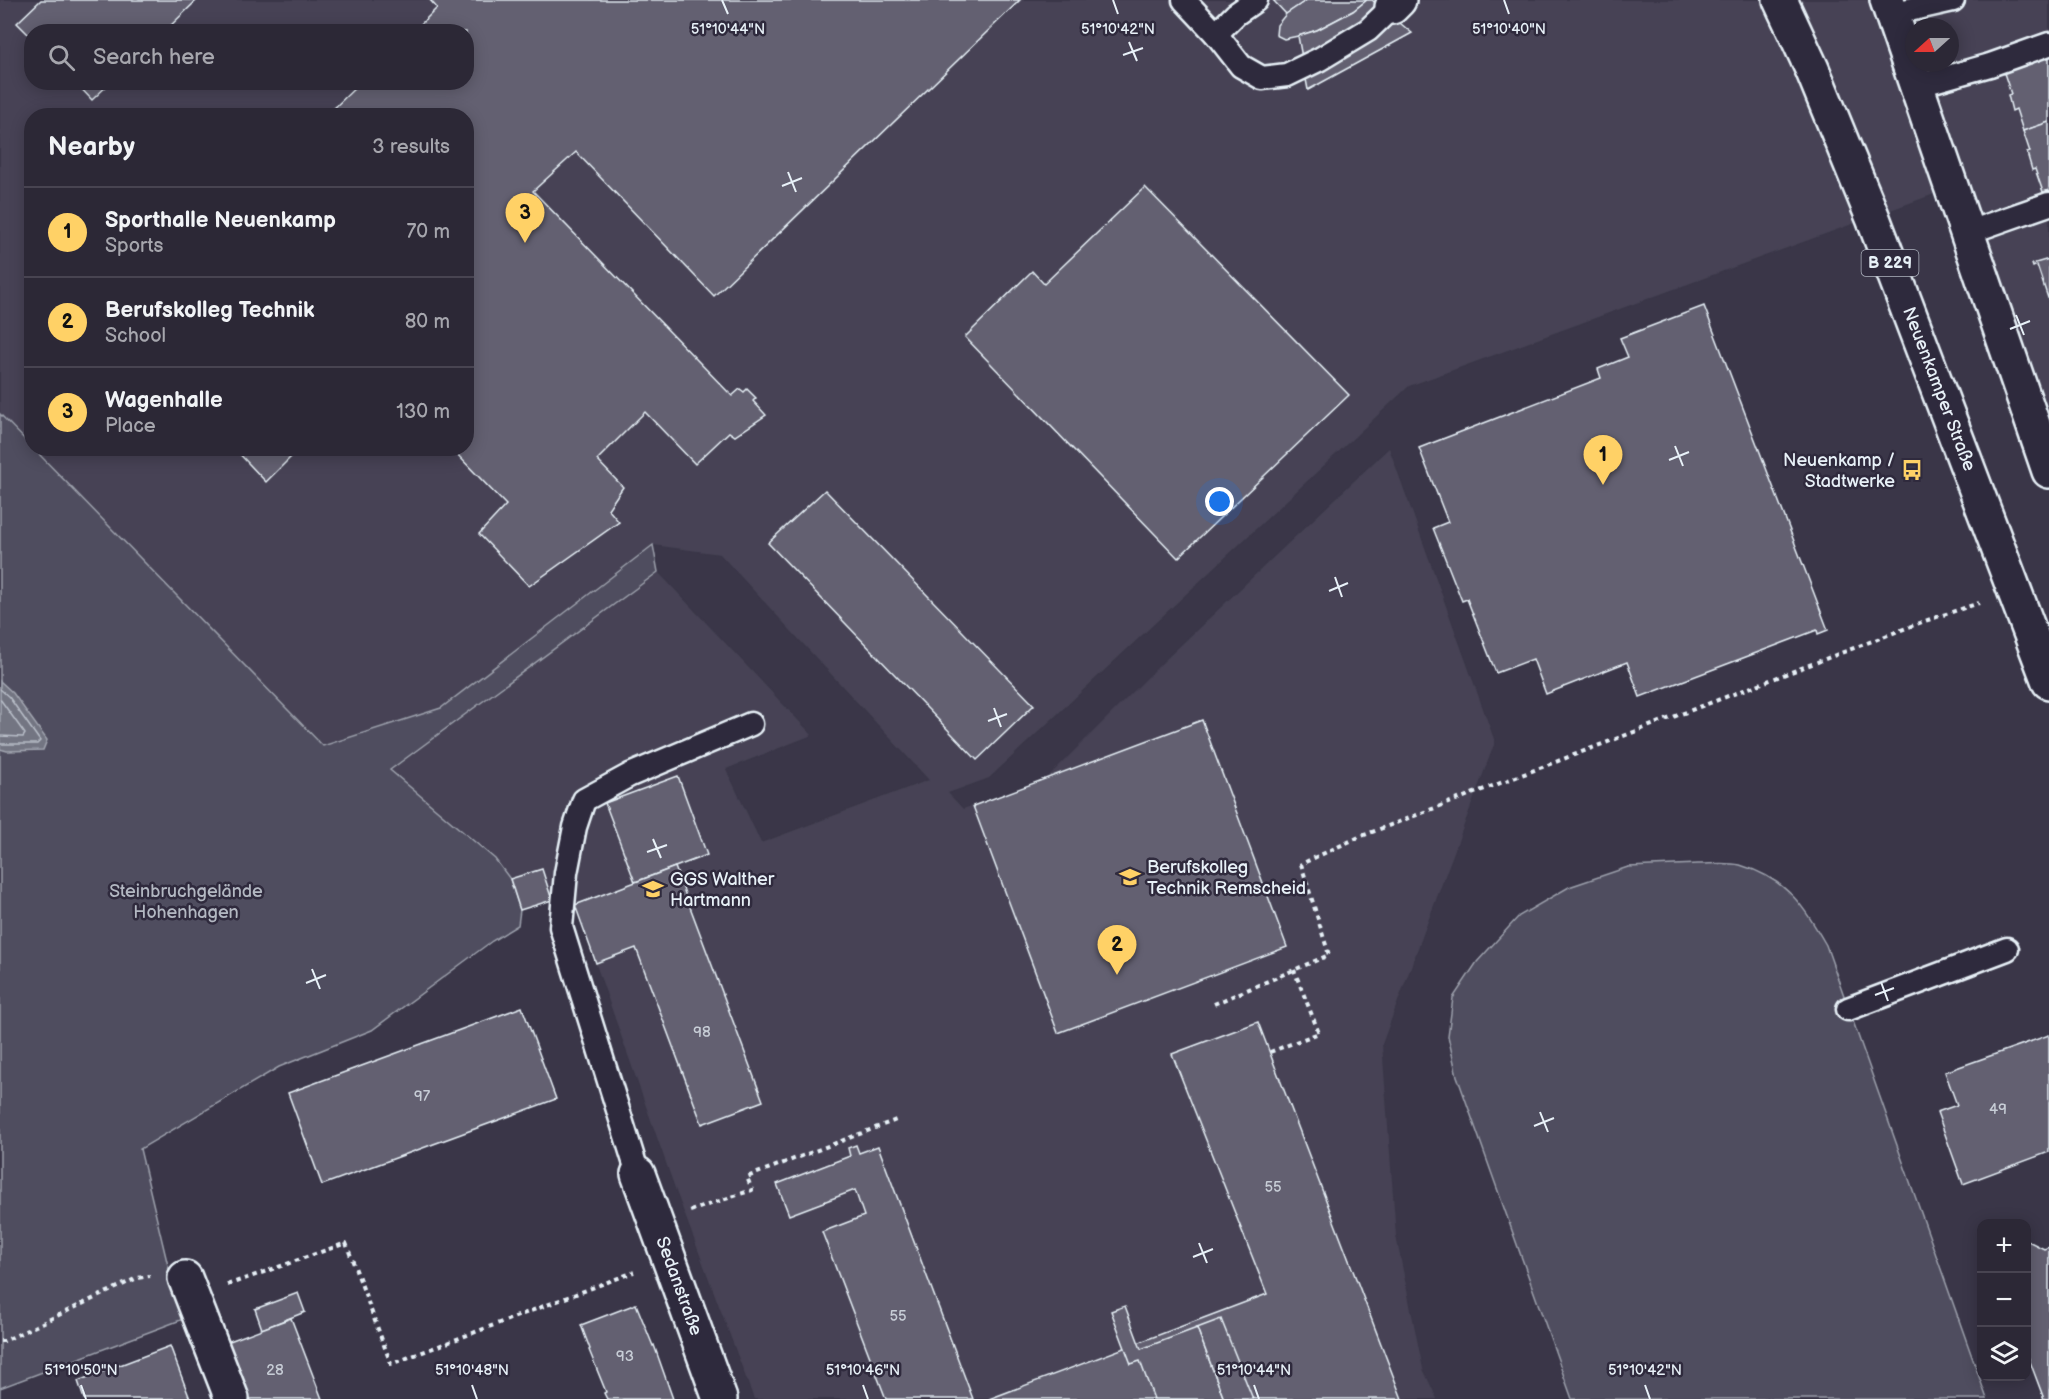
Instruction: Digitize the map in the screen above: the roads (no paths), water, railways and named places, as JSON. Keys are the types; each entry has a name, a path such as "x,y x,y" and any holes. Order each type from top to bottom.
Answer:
{"main road":[{"name":"Neuenkamper Straße","path":"1780,0 1812,69 1873,218 2049,682"},
{"path":"1889,7 2049,471"},
{"name":"Sedanstraße","path":"638,1174 720,1399"},
{"path":"189,1287 232,1399"}],"lane":[{"path":"1184,0 1216,34 1240,66 1262,78 1287,75 1320,59 1368,30 1395,3"},
{"path":"1216,34 1236,14 1256,0"},
{"path":"1889,7 1953,0"},
{"path":"1916,86 1990,65 2049,44"},
{"path":"1966,233 2049,204"},
{"path":"638,1174 561,927 566,873 575,827 584,800 630,776 751,724"},
{"path":"1848,1009 2007,949"}],"water":[{"path":"0,681 13,693 47,740 43,750 7,751 0,749"}],"place":[{"name":"Wagenhalle","path":"525,243"},
{"name":"Neuenkamp / Stadtwerke","path":"1912,470"},
{"name":"Sporthalle Neuenkamp","path":"1603,485"},
{"name":"Berufskolleg Technik Remscheid","path":"1130,877"},
{"name":"GGS Walther Hartmann","path":"653,889"},
{"name":"Berufskolleg Technik","path":"1117,975"}],"park label":[{"name":"Steinbruchgelände Hohenhagen","path":"186,901"}]}
